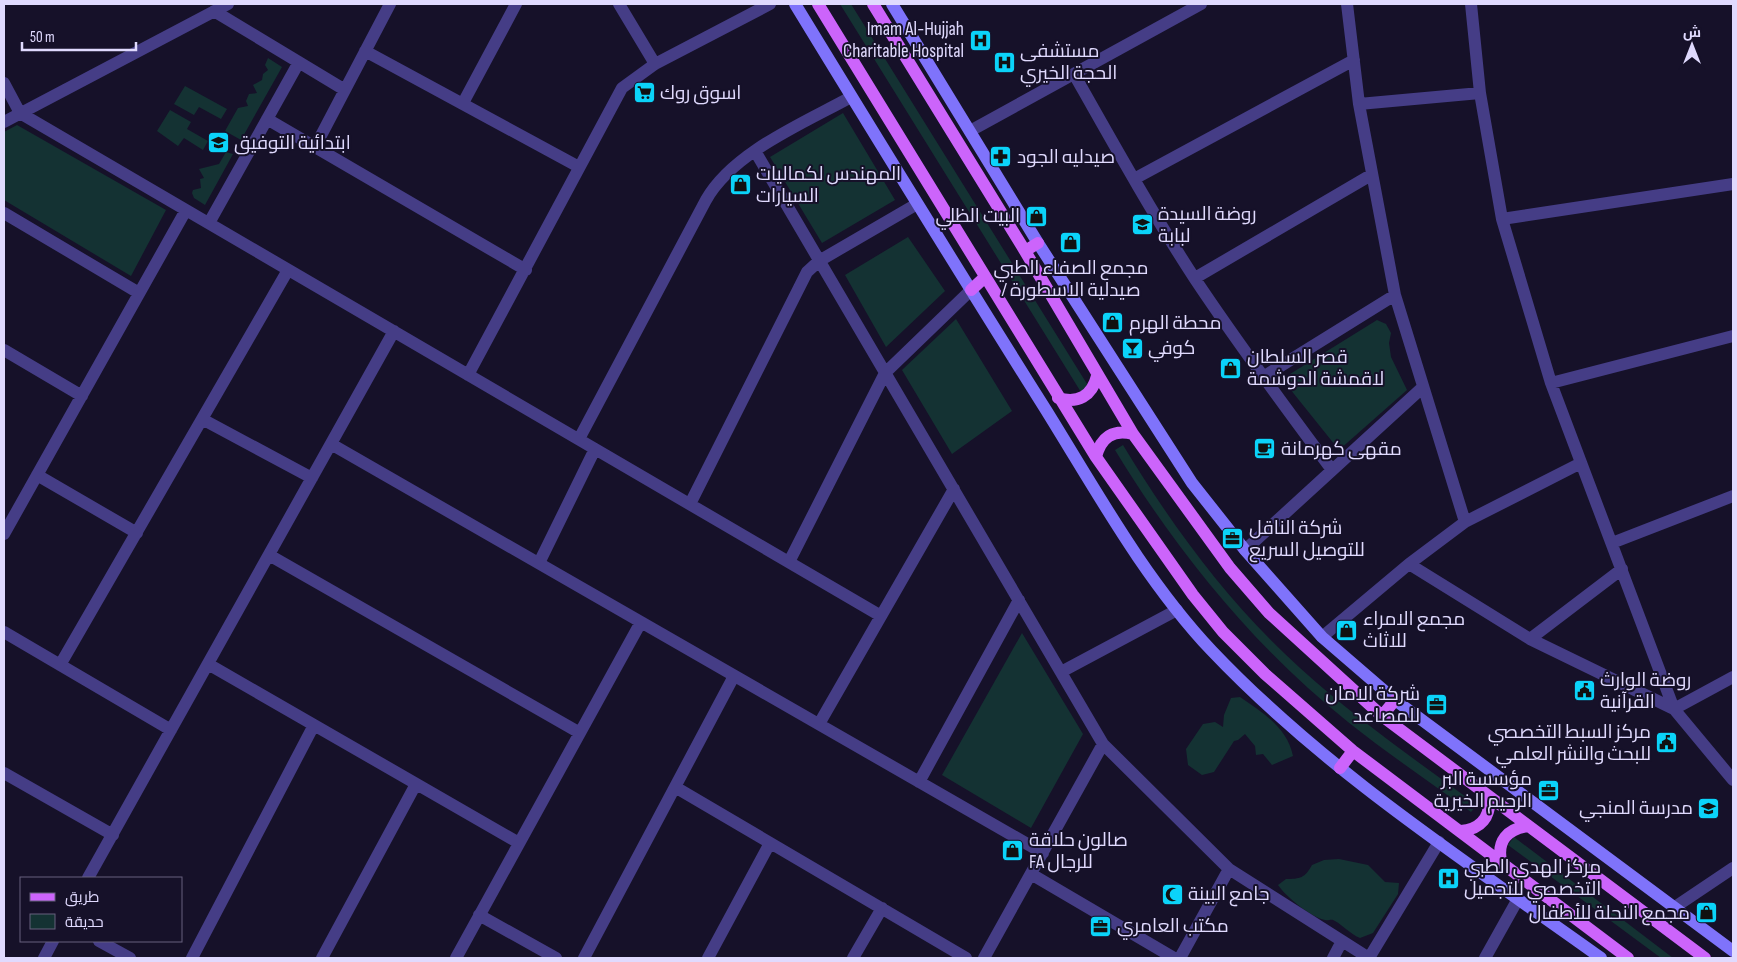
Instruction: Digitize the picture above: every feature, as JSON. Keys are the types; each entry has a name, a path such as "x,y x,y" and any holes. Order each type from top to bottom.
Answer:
{"main road":[{"path":"818,4 1058,398 1136,516 1222,632 1264,674 1353,751 1627,958"},
{"path":"873,4 1025,251 1097,376 1134,434 1230,568 1270,612 1382,716 1705,958"},
{"path":"1025,251 1038,243"},
{"path":"971,290 984,278"},
{"path":"1058,398 1069,401 1079,400 1095,386 1097,376"},
{"path":"1096,457 1098,447 1104,438 1113,433 1123,431 1134,434"},
{"path":"1382,716 1395,700"},
{"path":"1340,768 1353,751"},
{"path":"1461,831 1471,830 1481,825 1487,817 1490,807 1489,797"},
{"path":"1501,862 1499,851 1502,841 1513,830 1528,826"}],"street":[{"path":"4,122 228,4"},
{"path":"315,147 390,4"},
{"path":"463,103 516,4"},
{"path":"619,4 655,64"},
{"path":"468,375 526,270 617,94 629,81 655,64 770,4"},
{"path":"794,4 1134,550 1177,610 1210,649 1281,720 1340,768 1439,842 1600,958"},
{"path":"892,4 1038,243 1192,483 1245,550 1322,638 1395,700 1733,951"},
{"path":"970,131 1201,4"},
{"path":"1347,4 1359,104 1395,295 1422,388 1465,522"},
{"path":"1471,4 1480,93 1502,219 1551,383 1674,709 1733,780"},
{"path":"214,11 345,90"},
{"path":"365,51 580,167"},
{"path":"1134,179 1354,60"},
{"path":"209,223 299,62"},
{"path":"1074,74 1134,179 1195,278 1263,378 1332,470"},
{"path":"4,83 20,113 881,616"},
{"path":"1359,104 1480,93"},
{"path":"579,439 712,189 729,169 755,151 851,96"},
{"path":"267,119 526,270"},
{"path":"755,151 1103,744 1229,868 1369,958 1439,842"},
{"path":"1195,278 1371,175"},
{"path":"1502,219 1733,184"},
{"path":"690,504 802,279 820,261 917,204"},
{"path":"4,534 186,210"},
{"path":"4,213 140,293"},
{"path":"60,666 288,270"},
{"path":"789,562 885,373 971,290"},
{"path":"1263,378 1395,295"},
{"path":"89,877 394,331"},
{"path":"1551,383 1733,336"},
{"path":"4,350 82,396"},
{"path":"1245,550 1422,388"},
{"path":"202,419 312,478"},
{"path":"331,444 1042,853"},
{"path":"539,563 595,449"},
{"path":"1322,638 1409,564 1465,522 1581,463"},
{"path":"37,475 137,533"},
{"path":"819,724 954,489"},
{"path":"1612,543 1733,496"},
{"path":"269,555 580,733"},
{"path":"1409,564 1530,638 1674,709"},
{"path":"1530,638 1622,569"},
{"path":"919,782 1019,600"},
{"path":"1061,672 1177,610"},
{"path":"456,958 640,622"},
{"path":"4,632 171,730"},
{"path":"208,664 519,843"},
{"path":"584,958 734,676"},
{"path":"1674,709 1733,677"},
{"path":"192,958 314,725"},
{"path":"984,958 1103,744"},
{"path":"4,773 113,835"},
{"path":"322,958 416,784"},
{"path":"675,787 966,958"},
{"path":"708,958 770,843"},
{"path":"1180,958 1229,868"},
{"path":"1675,907 1733,868"},
{"path":"1031,874 1174,958"},
{"path":"1485,958 1518,899"},
{"path":"853,958 882,908"},
{"path":"479,915 556,958"},
{"path":"1333,958 1342,941"},
{"path":"44,958 52,942"},
{"path":"101,942 130,958"}],"green space":[{"path":"840,4 851,4 1092,392 1084,397"},
{"path":"268,58 282,67 241,140 225,131 238,108 248,106 246,101 249,94 257,93 253,85 262,80 263,74 268,70 265,65"},
{"path":"185,86 227,109 221,119 199,107 194,115 174,104"},
{"path":"170,110 191,122 187,129 208,141 203,150 184,138 178,146 157,131"},
{"path":"843,113 895,200 822,243 770,157"},
{"path":"17,125 166,210 131,276 4,200 4,132"},
{"path":"226,152 233,154 205,205 194,198 192,193 193,190 201,188 200,179 204,178 199,169 219,164"},
{"path":"908,237 945,291 886,347 845,275"},
{"path":"956,319 1012,411 952,454 902,370"},
{"path":"1377,320 1386,324 1391,333 1389,343 1391,357 1407,390 1339,450 1282,379"},
{"path":"1123,445 1161,505 1203,563 1249,618 1300,668 1342,704 1477,805 1471,812 1348,722 1281,663 1220,596 1164,525 1115,450"},
{"path":"1022,633 1083,734 1031,828 942,775"},
{"path":"1240,697 1265,715 1280,729 1290,746 1293,756 1272,765 1263,754 1256,755 1255,746 1245,734 1234,741 1214,772 1202,775 1188,765 1186,749 1203,724 1215,722 1223,727 1224,715 1231,698"},
{"path":"1514,837 1673,958 1661,958 1508,845"},
{"path":"1339,859 1368,865 1385,882 1399,883 1398,894 1373,933 1360,938 1335,921 1319,918 1306,911 1278,885 1286,879 1302,877 1312,865 1324,860"}],"place":[{"name":"Imam Al-Hujjah Charitable Hospital","path":"980,40"},
{"name":"مستشفى الحجة الخيري","path":"1004,62"},
{"name":"اسوق روك","path":"644,93"},
{"name":"ابتدائية التوفيق","path":"218,143"},
{"name":"صيدليه الجود","path":"1001,157"},
{"name":"المهندس لكماليات السيارات","path":"740,185"},
{"name":"البيت الظلي","path":"1036,216"},
{"name":"روضة السيدة لبابة","path":"1142,225"},
{"name":"مجمع الصفاء الطبي / صيدلية الاسطورة","path":"1071,242"},
{"name":"محطة الهرم","path":"1113,323"},
{"name":"كوفي","path":"1132,348"},
{"name":"قصر السلطان لاقمشة الدوشمة","path":"1231,368"},
{"name":"مقهى كهرمانة","path":"1265,449"},
{"name":"شركة الناقل للتوصيل السريع","path":"1233,539"},
{"name":"مجمع الامراء للاثاث","path":"1347,630"},
{"name":"روضة الوارث القرآنية","path":"1584,691"},
{"name":"شركة الامان للمصاعد","path":"1436,705"},
{"name":"مركز السبط التخصصي للبحث والنشر العلمي","path":"1667,743"},
{"name":"مؤسسة البر الرحيم الخيرية","path":"1548,790"},
{"name":"مدرسة المنجي","path":"1709,808"},
{"name":"صالون حلاقة FA للرجال","path":"1013,851"},
{"name":"مركز الهدى الطبي التخصصي للتجميل","path":"1448,878"},
{"name":"جامع البينة","path":"1172,894"},
{"name":"مجمع النحلة للأطفال","path":"1706,913"},
{"name":"مكتب العامري","path":"1101,926"}]}
